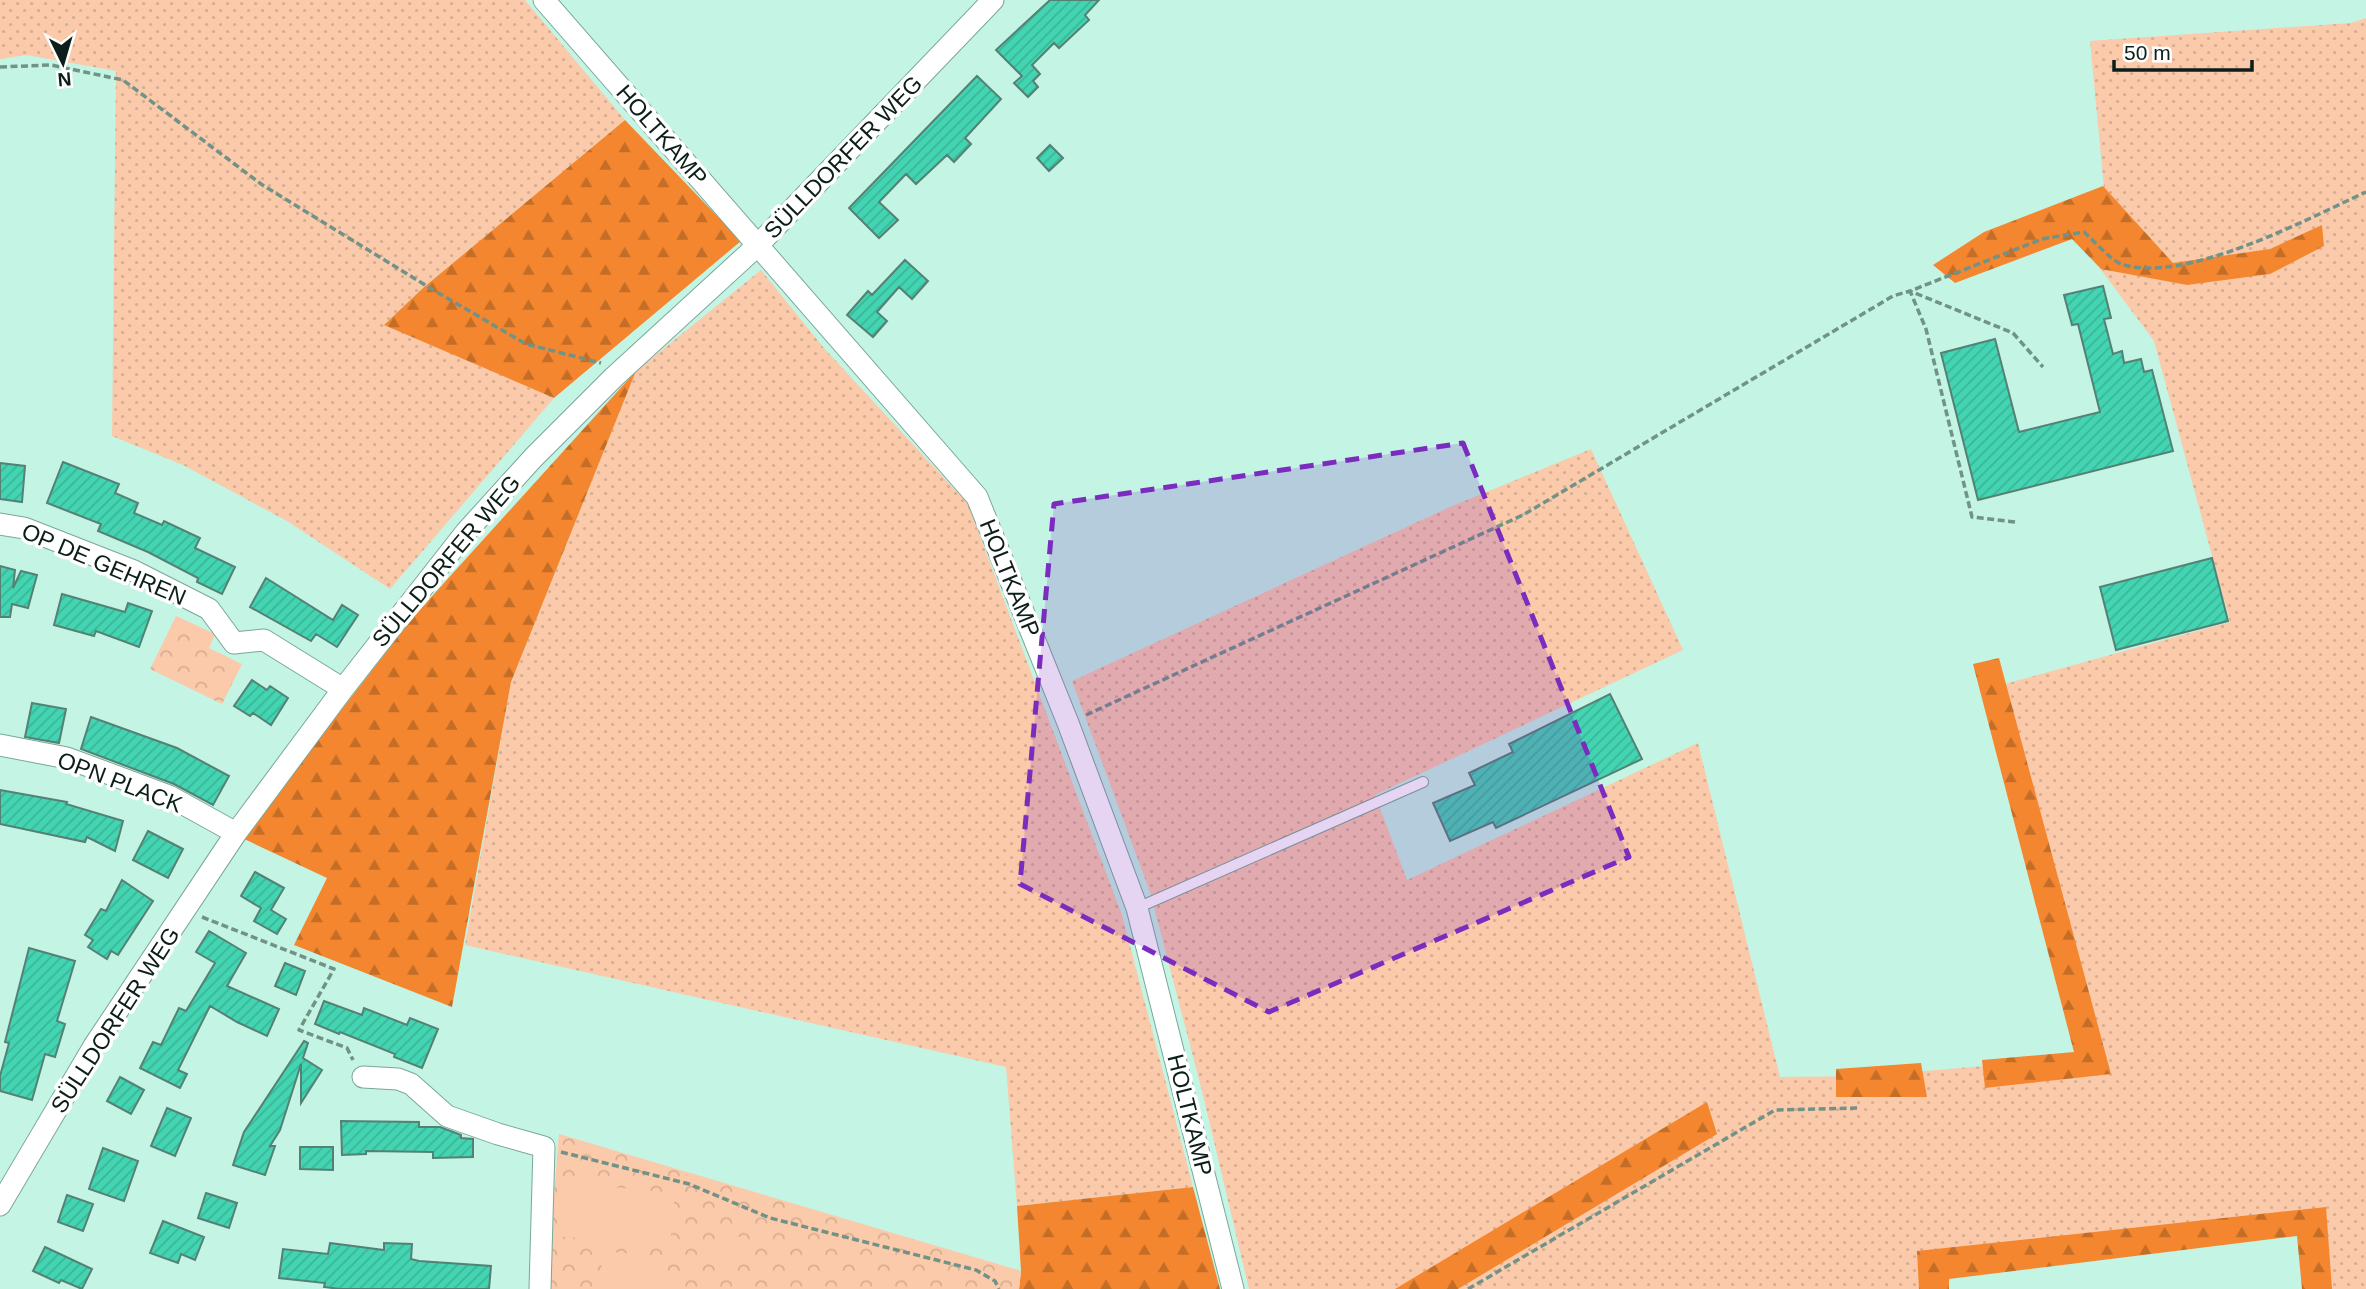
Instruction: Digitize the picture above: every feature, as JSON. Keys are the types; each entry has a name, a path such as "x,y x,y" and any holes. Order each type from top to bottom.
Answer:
{"street":[{"name":"HOLTKAMP","path":"544,0 978,497 1068,723 1137,908 1233,1289"},
{"name":"SÜLLDORFER WEG","path":"0,1205 94,1046 236,833 342,689 466,532 534,457 614,377 758,245 993,0"},
{"name":"OP DE GEHREN","path":"0,524 24,528 134,571 209,609 234,643 264,640 342,689"},
{"name":"OPN PLACK","path":"0,745 67,758 156,792 236,833"},
{"path":"363,1077 398,1079 411,1084 447,1116 544,1147 540,1289"}],"lane":[{"path":"1137,908 1423,782"}],"path":[{"path":"0,67 51,65 123,80 261,184 435,291 526,344 605,364"},
{"path":"1068,723 1523,514 1893,296 2042,239 2084,232 2119,263 2161,270 2244,248 2366,192"},
{"path":"1910,291 2013,332 2043,367"},
{"path":"1910,291 1926,329 1972,517 2015,522"},
{"path":"185,911 334,969 299,1030 347,1048 363,1077"},
{"path":"1468,1289 1775,1110 1859,1108"},
{"path":"544,1147 689,1184 770,1218 976,1270 995,1281 999,1289"}],"highlighted area":[{"path":"1463,443 1629,857 1269,1012 1020,884 1054,504"}],"green space":[{"path":"0,0 525,0 625,120 423,288 385,324 554,398 390,589 287,521 183,465 112,436 116,71 27,55 0,59"},
{"path":"2366,18 2366,1289 2320,1289 2314,1215 1929,1259 1930,1289 1249,1289 1202,1091 1150,892 1072,681 1450,507 1591,449 1683,650 1375,795 1407,880 1698,743 1780,1077 1866,1076 2089,1057 1990,688 2230,622 2154,341 2076,236 2104,188 2090,41 2351,23"},
{"path":"625,120 741,241 554,398 384,325 423,288"},
{"path":"2103,186 2173,263 2270,249 2322,225 2324,246 2270,274 2187,285 2101,269 2072,239 1955,283 1933,265 1984,232"},
{"path":"761,270 823,347 968,504 1122,915 1193,1187 1017,1206 1006,1067 465,945 511,682 636,371"},
{"path":"636,371 511,682 452,1007 294,945 327,878 242,838 415,615"},
{"path":"176,616 215,634 209,648 242,664 222,704 150,669"},
{"path":"1999,658 2111,1074 1985,1088 1982,1060 2074,1052 1973,664"},
{"path":"1921,1063 1927,1097 1836,1097 1836,1069"},
{"path":"1707,1102 1717,1134 1458,1289 1395,1289"},
{"path":"559,1134 1021,1271 1019,1289 546,1289"},
{"path":"561,1182 675,1193 670,1246 556,1236"},
{"path":"1193,1187 1220,1289 1019,1289 1021,1271 1017,1206"},
{"path":"2326,1207 2332,1289 2302,1289 2297,1236 1949,1279 1949,1289 1919,1289 1917,1251"},
{"path":"723,1233 744,1238 740,1260 718,1255"},
{"path":"603,1251 666,1257 663,1289 599,1289"}],"building":[{"path":"1050,0 1099,0 1085,15 1089,20 1059,48 1054,43 1032,65 1040,74 1033,81 1038,87 1028,97 1014,83 1022,76 996,50"},
{"path":"977,76 1001,99 965,138 971,144 954,162 947,155 916,184 906,174 879,202 898,220 879,238 849,208"},
{"path":"1050,145 1063,158 1049,171 1037,158"},
{"path":"905,260 928,281 912,299 899,287 877,312 887,321 873,337 847,315 868,291 872,295"},
{"path":"2103,286 2111,318 2104,319 2113,354 2122,351 2124,363 2141,359 2144,372 2152,370 2173,451 1978,500 1941,353 1995,339 2019,432 2100,412 2078,324 2072,325 2064,295"},
{"path":"63,462 119,484 115,493 138,503 134,513 162,525 164,521 200,538 195,548 235,567 222,594 148,552 98,531 101,524 47,503"},
{"path":"0,463 25,466 22,502 0,499"},
{"path":"2212,558 2228,621 2116,650 2100,587"},
{"path":"0,566 15,570 13,588 21,571 37,575 28,608 12,604 10,617 0,617"},
{"path":"266,578 333,620 342,605 358,615 337,647 316,634 311,641 250,607"},
{"path":"62,594 125,612 128,603 152,611 139,647 96,631 94,636 54,625"},
{"path":"252,680 267,690 270,686 288,698 271,725 253,713 250,716 234,706"},
{"path":"1610,694 1642,759 1496,828 1493,822 1450,841 1433,803 1475,785 1469,773 1513,752 1509,744"},
{"path":"32,703 66,709 59,743 25,737"},
{"path":"91,717 177,748 229,776 213,805 174,784 81,749"},
{"path":"0,790 67,802 66,804 123,821 115,851 87,837 85,842 0,824"},
{"path":"148,831 183,849 168,878 133,860"},
{"path":"255,872 284,888 271,910 286,919 277,934 254,921 261,908 241,896"},
{"path":"122,880 153,901 118,955 111,951 107,959 88,947 93,940 85,935 101,909 106,911"},
{"path":"209,931 246,953 227,986 279,1009 267,1036 210,1006 178,1070 187,1074 180,1088 140,1068 153,1042 161,1045 179,1008 186,1011 215,963 196,952"},
{"path":"29,948 75,961 57,1021 65,1024 55,1057 45,1054 32,1100 0,1091 0,1076 9,1043 5,1042"},
{"path":"285,963 305,971 296,995 275,986"},
{"path":"324,1001 362,1015 364,1008 407,1025 410,1018 438,1029 422,1068 394,1057 395,1054 315,1024"},
{"path":"304,1041 308,1043 303,1058 322,1070 301,1103 301,1064 280,1130 270,1146 275,1146 265,1175 233,1165 244,1132"},
{"path":"120,1077 144,1090 131,1114 107,1101"},
{"path":"167,1108 191,1118 175,1156 151,1146"},
{"path":"341,1121 419,1122 419,1127 440,1127 461,1135 461,1138 473,1139 473,1157 433,1158 433,1152 366,1151 366,1154 342,1155"},
{"path":"300,1147 333,1147 333,1170 300,1169"},
{"path":"103,1148 138,1161 124,1201 89,1189"},
{"path":"206,1193 237,1203 229,1228 198,1218"},
{"path":"67,1195 93,1204 83,1231 58,1222"},
{"path":"163,1221 204,1237 195,1260 181,1254 178,1263 150,1253"},
{"path":"330,1243 384,1250 384,1243 412,1244 411,1259 491,1266 489,1289 340,1289 324,1287 325,1283 279,1278 283,1249 328,1254"},
{"path":"45,1247 92,1269 82,1289 61,1280 59,1283 33,1271"}]}
